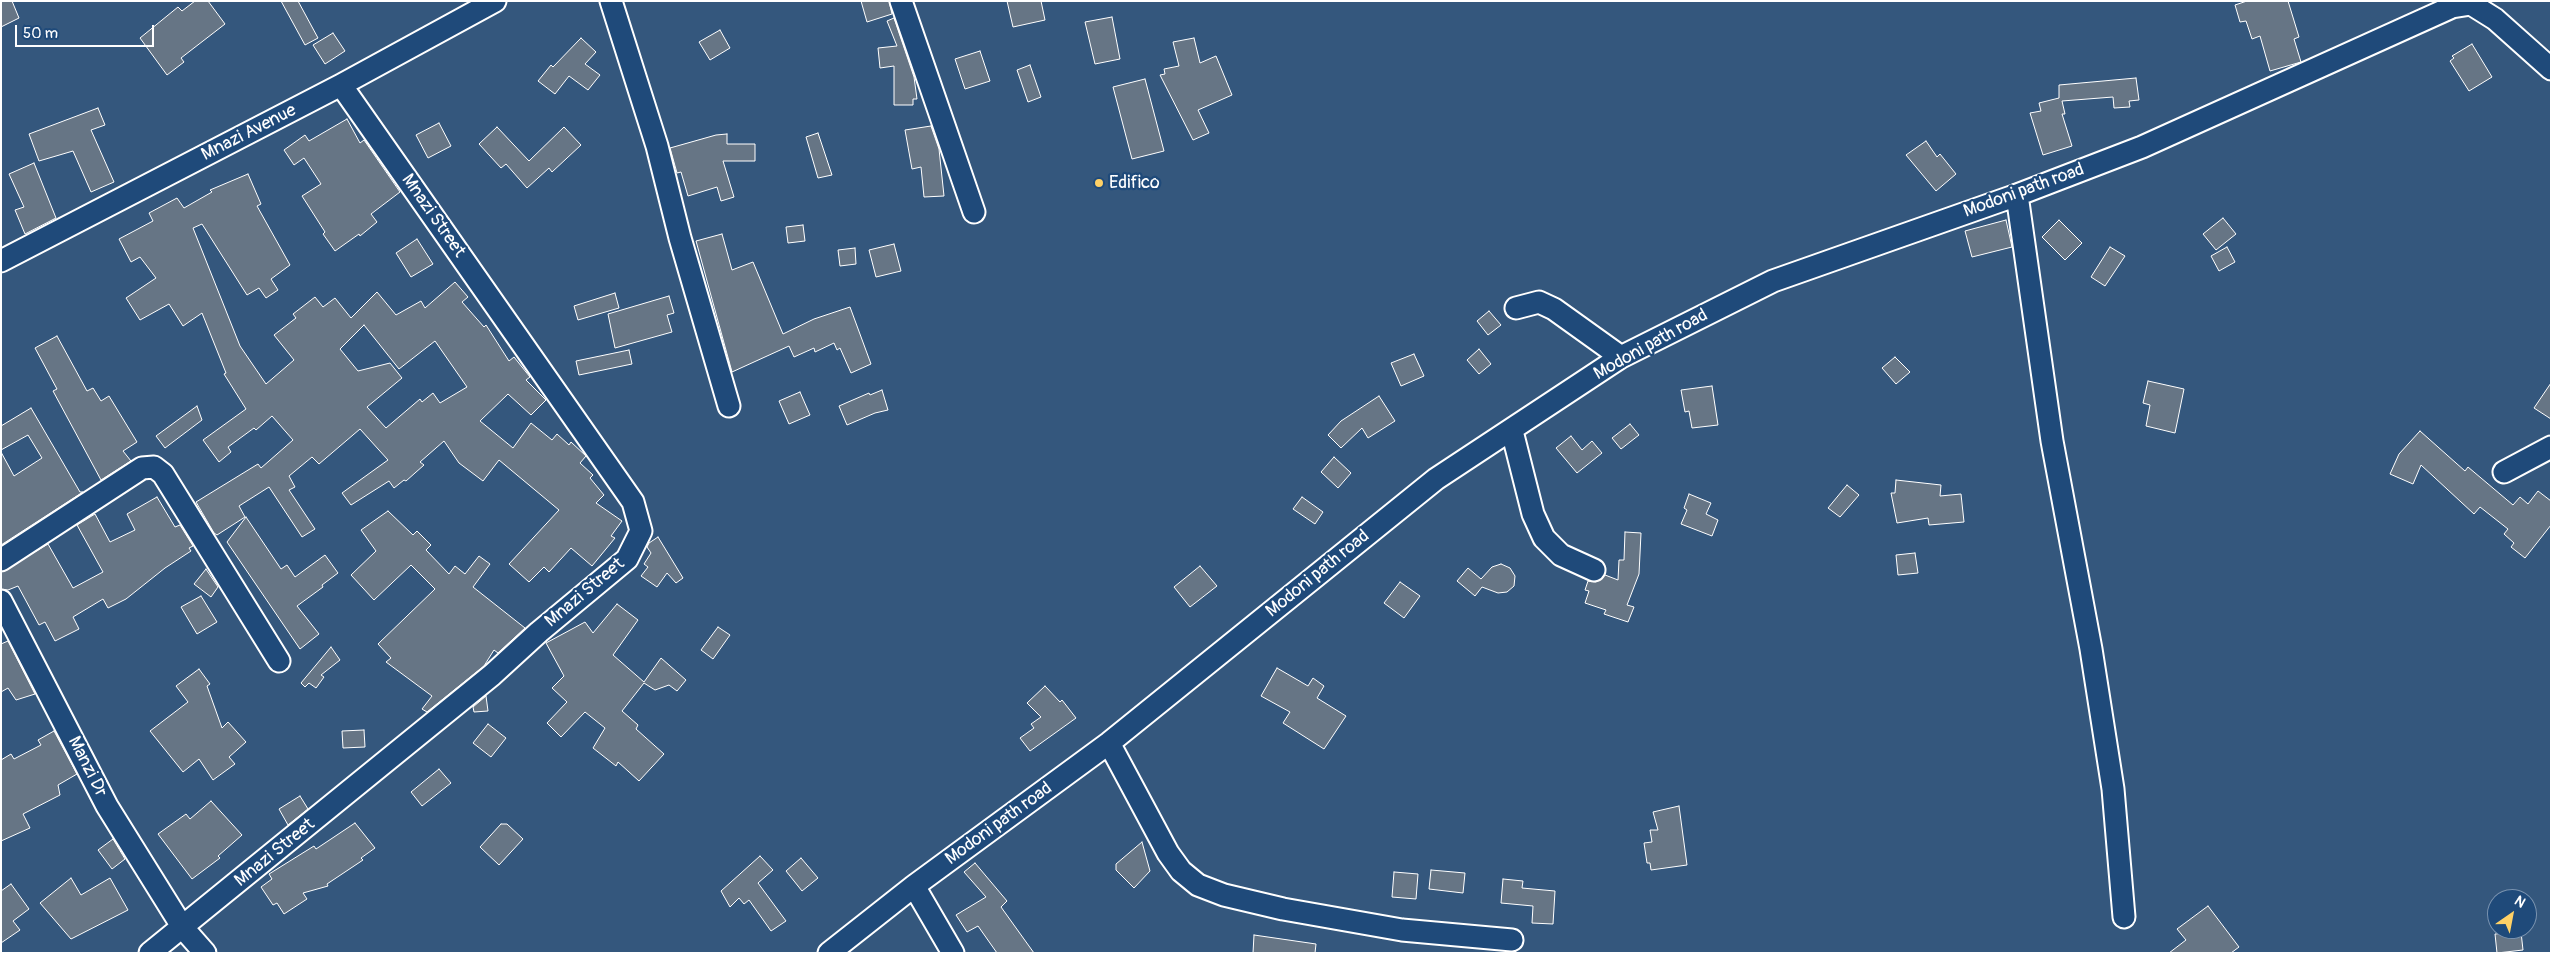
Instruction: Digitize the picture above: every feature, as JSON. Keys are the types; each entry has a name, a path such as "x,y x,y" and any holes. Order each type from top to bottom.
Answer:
{"street":[{"name":"Mnazi Avenue","path":"1,261 341,85 496,1"},
{"path":"611,1 657,146 680,238 729,406"},
{"path":"901,1 974,212"},
{"name":"Modoni path road","path":"829,953 914,886 1109,742 1436,479 1512,431 1621,357 1773,281 2017,195 2142,147 2452,7 2470,4 2495,19 2551,69"},
{"name":"Mnazi Street","path":"150,953 492,675 539,632 627,559 642,531 634,502 341,85"},
{"path":"2017,195 2052,441 2090,649 2111,779 2124,917"},
{"path":"1516,308 1539,302 1554,309 1621,357"},
{"path":"1512,431 1533,514 1544,538 1560,555 1594,570"},
{"path":"2504,472 2551,447"},
{"path":"1,560 142,468 154,467 163,474 279,661"},
{"name":"Manzi Dr","path":"1,600 107,806 183,928 204,953"},
{"path":"1109,742 1168,854 1181,872 1198,885 1224,895 1283,909 1402,930 1512,940"},
{"path":"914,886 953,953"}],"building":[{"path":"1,1 12,1 19,18 1,27"},
{"path":"195,1 208,1 225,24 181,58 184,62 167,75 140,38 178,7 182,11"},
{"path":"281,1 298,1 318,38 305,45"},
{"path":"861,1 889,1 892,14 867,22"},
{"path":"1007,1 1041,1 1045,20 1013,27"},
{"path":"2247,1 2288,1 2299,37 2294,39 2301,62 2270,71 2260,36 2252,39 2246,21 2240,22 2235,5"},
{"path":"1112,17 1120,59 1095,64 1085,22"},
{"path":"894,18 914,77 917,99 913,99 913,105 894,105 894,66 880,68 878,48 897,46 887,21"},
{"path":"720,30 730,48 710,60 699,42"},
{"path":"333,33 345,51 325,64 313,45"},
{"path":"581,38 596,52 585,64 600,75 588,90 569,76 555,94 538,81 551,65 553,67"},
{"path":"1194,38 1200,63 1216,56 1232,95 1198,110 1209,133 1193,140 1160,75 1165,74 1164,69 1179,66 1173,42"},
{"path":"2472,44 2492,77 2469,91 2450,61 2454,58 2452,56"},
{"path":"980,51 990,81 965,89 955,59"},
{"path":"1030,65 1041,97 1028,102 1017,70"},
{"path":"2136,78 2139,100 2129,101 2130,107 2114,108 2113,97 2062,101 2065,114 2062,114 2072,146 2043,155 2030,113 2041,111 2039,103 2059,98 2059,85"},
{"path":"1145,79 1164,151 1132,159 1113,87"},
{"path":"98,108 105,125 91,130 114,182 91,192 73,151 39,161 29,134"},
{"path":"347,119 360,143 364,140 400,192 371,214 377,222 360,236 359,234 335,251 323,234 325,232 302,196 321,184 304,158 294,165 284,150 305,135 309,141"},
{"path":"439,123 451,146 428,158 416,135"},
{"path":"931,126 939,149 944,196 924,197 921,167 912,169 905,130"},
{"path":"497,127 529,161 564,127 581,145 552,172 549,168 527,188 506,164 501,168 479,144"},
{"path":"818,133 832,175 818,178 806,137"},
{"path":"727,134 727,144 755,144 755,161 723,161 734,197 721,201 717,187 688,196 681,172 677,173 670,148 716,135"},
{"path":"1926,141 1937,157 1940,154 1956,174 1936,191 1906,155"},
{"path":"34,163 56,218 25,234 15,210 24,207 9,174"},
{"path":"248,174 261,204 257,206 290,265 271,279 278,290 266,298 259,288 247,295 202,224 193,228 240,346 266,384 294,360 274,335 296,318 293,314 315,297 323,307 335,298 351,318 377,292 396,315 421,301 425,308 455,282 468,297 462,302 484,327 486,325 509,361 514,357 530,377 526,380 546,400 531,415 508,394 480,421 513,448 531,423 552,440 557,434 569,445 571,442 586,456 580,463 593,475 590,478 604,495 596,503 622,521 611,536 615,538 592,566 571,548 549,572 544,567 529,582 509,564 559,510 499,460 483,481 459,463 444,441 420,462 424,465 406,481 404,480 394,488 389,481 351,505 342,493 388,460 360,429 319,464 312,457 289,476 295,487 289,490 315,529 302,537 269,487 239,506 245,517 217,535 214,533 196,502 258,464 261,468 293,440 272,416 256,430 254,428 228,447 231,452 219,462 203,440 246,409 224,374 226,373 202,313 183,326 169,304 140,320 126,298 156,278 140,257 131,262 119,239 153,221 149,213 177,198 184,208 212,192 210,190","holes":["364,325 399,369 435,341 467,387 440,403 433,393 422,402 420,399 386,428 367,407 402,378 390,363 358,371 340,349"]},
{"path":"2223,218 2236,234 2216,250 2203,234"},
{"path":"2006,220 2012,247 1972,257 1965,231"},
{"path":"2059,220 2082,243 2065,260 2042,237"},
{"path":"803,225 805,241 788,243 786,227"},
{"path":"722,234 732,270 753,262 783,334 814,319 850,307 871,364 851,373 840,348 837,350 834,343 815,352 814,348 794,357 789,346 732,372 696,241"},
{"path":"417,239 433,264 411,277 396,253"},
{"path":"894,244 901,271 876,277 869,250"},
{"path":"2110,247 2125,256 2105,286 2091,277"},
{"path":"2227,247 2235,262 2219,271 2211,256"},
{"path":"855,248 856,264 840,266 838,250"},
{"path":"615,293 619,308 578,320 574,306"},
{"path":"669,296 674,313 667,315 672,332 615,348 608,314"},
{"path":"1489,311 1501,325 1488,335 1477,321"},
{"path":"57,336 87,391 93,388 101,401 109,396 137,442 123,451 131,461 101,480 53,391 57,389 35,348"},
{"path":"1479,349 1491,364 1479,374 1467,360"},
{"path":"629,350 632,364 579,375 576,361"},
{"path":"1414,354 1424,376 1401,386 1391,363"},
{"path":"1895,357 1910,372 1896,384 1882,368"},
{"path":"2148,381 2184,389 2175,433 2146,426 2150,405 2143,403"},
{"path":"2551,383 2551,419 2534,408"},
{"path":"1712,386 1718,425 1692,428 1689,411 1685,412 1681,390"},
{"path":"882,390 888,410 875,413 847,425 839,406 869,393 870,395"},
{"path":"800,392 810,415 789,424 779,401"},
{"path":"1379,396 1395,421 1368,438 1362,428 1341,448 1328,435 1341,421"},
{"path":"197,406 202,420 165,448 156,436"},
{"path":"31,408 80,492 83,492 1,545 1,452 14,476 42,458 28,435 1,450 1,426"},
{"path":"1630,424 1639,435 1621,449 1612,438"},
{"path":"2420,431 2465,471 2468,467 2513,505 2520,497 2528,504 2538,491 2551,501 2551,525 2525,558 2511,547 2514,543 2504,534 2508,529 2480,507 2474,514 2421,465 2413,484 2390,474 2399,454"},
{"path":"1571,436 1582,450 1592,441 1602,453 1577,473 1556,448"},
{"path":"1334,457 1351,473 1338,488 1321,472"},
{"path":"1896,480 1941,485 1940,496 1961,494 1964,522 1929,525 1928,518 1897,523 1891,493 1895,493"},
{"path":"1847,485 1859,495 1840,517 1828,508"},
{"path":"1689,494 1711,503 1706,514 1718,520 1712,536 1681,524 1687,510 1684,508"},
{"path":"157,497 175,527 180,525 193,546 189,548 191,551 165,568 126,599 108,608 103,599 73,617 79,629 55,641 45,622 39,625 18,586 8,590 1,589 1,572 48,544 73,588 103,572 77,525 95,514 110,542 135,530 127,514"},
{"path":"1302,497 1323,512 1315,524 1293,509"},
{"path":"388,511 413,535 417,531 431,545 426,550 449,574 455,566 465,574 479,556 490,564 473,587 525,628 498,653 494,650 484,666 427,712 422,709 432,696 386,662 391,658 378,644 435,589 411,565 374,600 351,575 376,551 361,530"},
{"path":"246,517 281,569 287,565 295,577 325,555 338,573 322,585 323,587 297,606 319,634 300,649 227,542"},
{"path":"1625,532 1641,533 1639,574 1627,605 1634,607 1628,622 1604,614 1606,610 1585,603 1589,591 1585,590 1588,581 1596,582 1605,575 1618,580 1619,560 1624,560"},
{"path":"658,537 683,578 676,583 667,573 657,587 641,576 648,567 644,564 651,553 647,547 649,543"},
{"path":"1915,553 1918,573 1898,575 1896,555"},
{"path":"1501,564 1510,568 1515,576 1514,586 1507,592 1498,593 1482,587 1475,596 1457,581 1468,568 1481,579 1492,567"},
{"path":"1200,566 1217,586 1190,607 1174,587"},
{"path":"206,569 218,587 211,597 194,584"},
{"path":"1400,582 1420,596 1404,618 1384,603"},
{"path":"201,596 217,622 197,634 181,607"},
{"path":"617,604 638,620 613,655 644,682 661,658 686,680 677,691 669,685 655,690 644,683 622,711 638,725 636,729 664,754 639,781 618,762 616,766 593,748 605,728 585,712 561,737 547,723 567,702 552,688 564,676 546,643 585,622 593,633"},
{"path":"718,627 730,635 713,659 701,650"},
{"path":"8,641 35,694 16,700 8,688 1,692 1,644"},
{"path":"331,647 340,660 321,675 324,677 316,688 309,683 305,687 301,683"},
{"path":"1277,668 1308,686 1313,678 1324,686 1317,698 1346,716 1324,749 1283,723 1290,712 1261,696"},
{"path":"199,669 210,684 207,686 222,728 228,722 246,742 229,757 235,764 213,780 199,759 183,772 150,731 188,702 176,686"},
{"path":"1045,686 1060,702 1062,700 1076,718 1030,751 1020,738 1034,728 1031,724 1041,717 1027,703"},
{"path":"486,696 488,711 474,712 473,707"},
{"path":"488,724 506,738 491,757 473,743"},
{"path":"364,730 365,747 343,748 342,731"},
{"path":"54,731 77,774 58,785 60,795 23,814 30,828 1,841 1,760 11,754 14,759 41,745 38,740"},
{"path":"439,769 451,783 422,806 411,792"},
{"path":"300,796 308,809 288,825 279,809"},
{"path":"211,801 242,835 218,856 220,858 192,879 158,834 186,814 190,819"},
{"path":"1679,806 1687,865 1651,870 1650,863 1647,863 1644,843 1652,842 1650,830 1658,830 1653,812"},
{"path":"355,823 375,848 361,858 363,860 327,884 328,886 303,893 307,899 284,914 277,903 273,905 261,887 272,879 269,874 314,846 316,849"},
{"path":"501,824 507,824 523,839 499,865 480,847"},
{"path":"113,839 125,859 112,869 98,850"},
{"path":"1142,842 1150,871 1134,888 1116,870 1116,864"},
{"path":"760,856 773,870 758,883 786,921 771,931 749,900 744,904 739,898 730,907 721,891"},
{"path":"801,858 818,878 802,891 786,871"},
{"path":"975,863 1007,901 1001,907 1034,953 997,953 978,926 967,932 956,915 986,897 964,872"},
{"path":"1431,870 1465,873 1463,893 1429,889"},
{"path":"1394,872 1418,874 1416,899 1392,897"},
{"path":"71,878 81,895 110,878 128,910 71,939 40,903"},
{"path":"1503,879 1523,881 1522,888 1555,891 1553,924 1532,923 1533,906 1501,903"},
{"path":"11,884 29,909 13,921 20,930 1,943 1,891"},
{"path":"2208,906 2239,947 2231,953 2169,953 2186,940 2177,929"},
{"path":"1254,935 1316,944 1315,953 1253,953"},
{"path":"2496,939 2522,939 2523,950 2497,953"}],"place":[{"name":"Edifico","path":"1099,183"}]}
